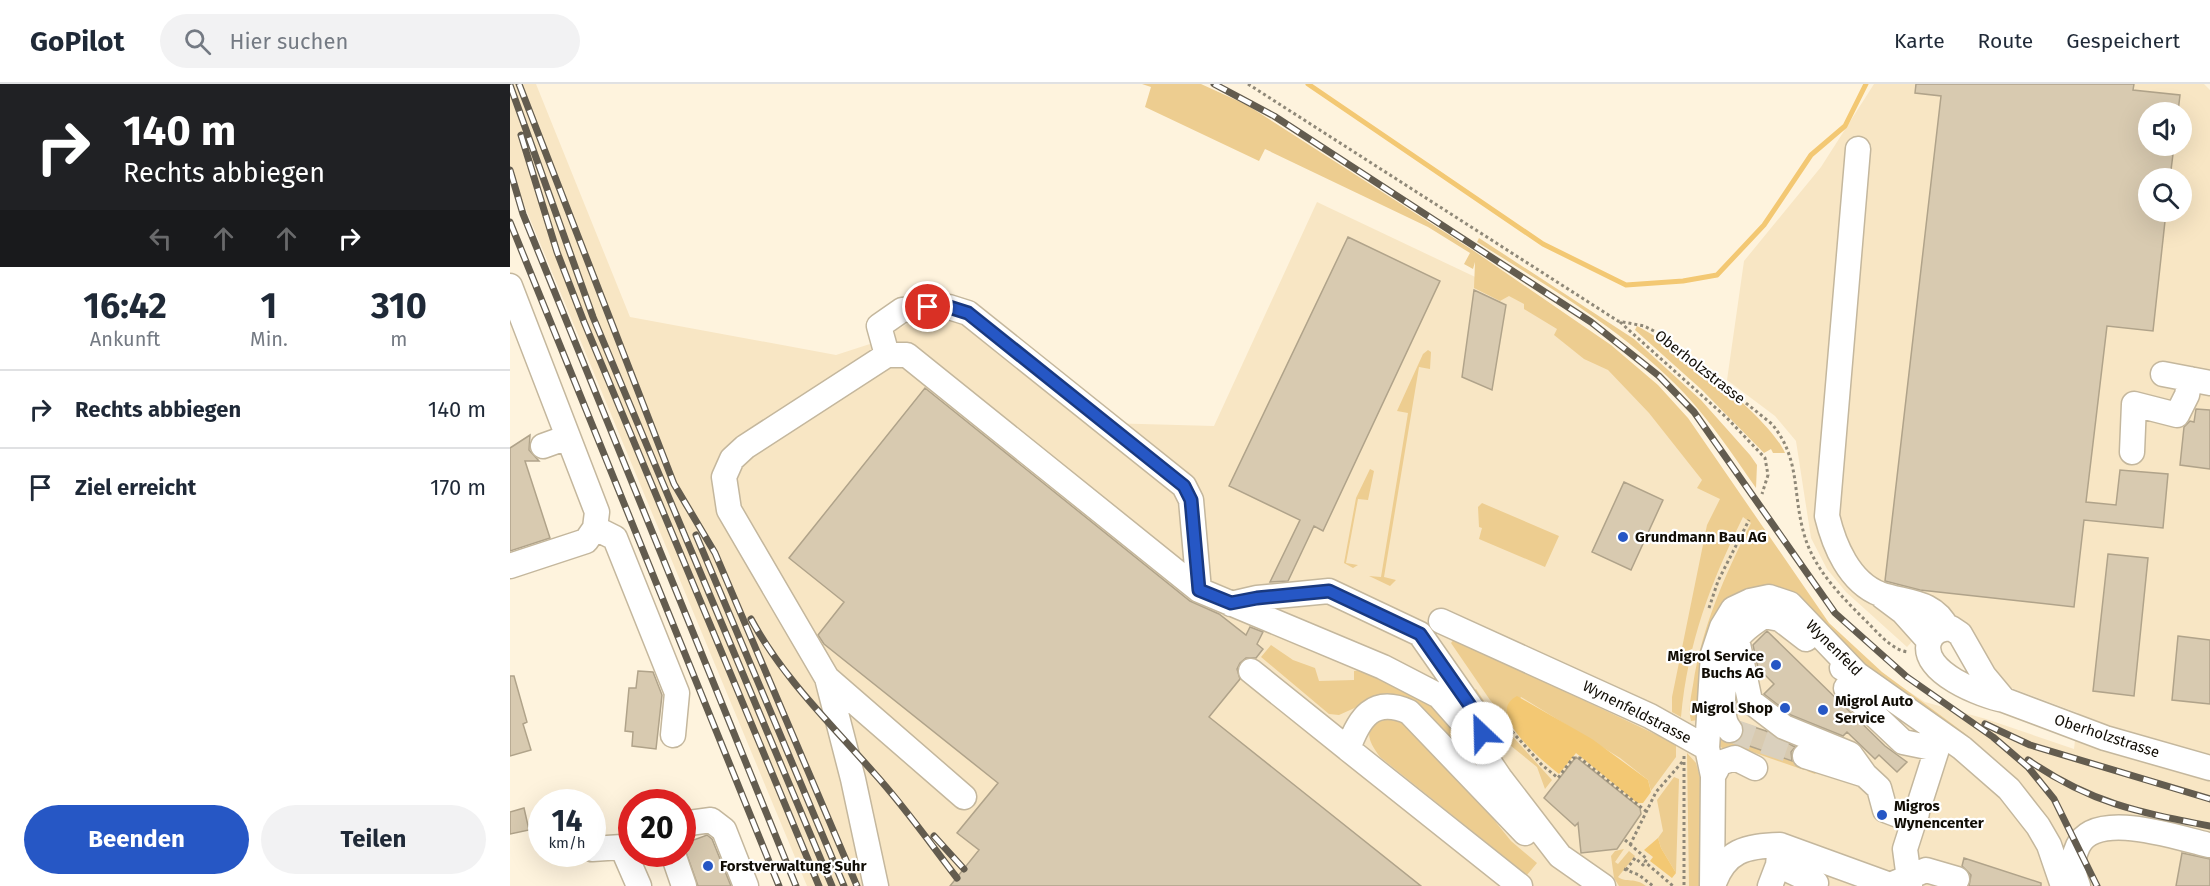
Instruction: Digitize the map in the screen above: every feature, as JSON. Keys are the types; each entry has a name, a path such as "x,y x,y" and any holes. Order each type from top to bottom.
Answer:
{"street":[{"path":"1858,149 1827,516 1835,546 1848,565 1869,588 1882,595 1922,604 1942,616 1935,641"},
{"path":"510,286 597,512 595,528 586,541 510,566"},
{"path":"886,355 879,326 902,310 949,307 968,313 1184,486 1191,500 1199,590"},
{"path":"876,886 853,779 827,678 729,510 724,477 732,459 886,355 907,355 1199,590 1383,668 1439,696 1462,722 1490,765 1511,806 1550,864 1586,883"},
{"path":"2163,374 2200,381"},
{"path":"2132,452 2134,404 2177,415 2187,395 2200,381"},
{"path":"543,446 568,437"},
{"path":"595,528 615,538 677,693 673,735"},
{"path":"1231,603 1257,598 1329,591 1420,634 1478,717 1490,765"},
{"name":"Wynenfeld","path":"1707,748 1713,654 1722,627 1733,609 1750,601 1769,597 1790,604 1935,750 2009,789 2038,826 2049,845 2063,886"},
{"path":"1730,730 1722,718 1723,693 1737,639 1751,624 1764,616 1780,619 1835,665 1857,674 1845,688 1903,742 1935,750 1905,849 1909,881"},
{"name":"Wynenfeldstrasse","path":"1441,621 1536,663 1707,748 1713,776 1712,886"},
{"name":"Oberholzstrasse","path":"2004,700 1984,676 1960,634 1935,641 1934,664 1959,683 1988,697 2004,700 2105,738 2210,768"},
{"path":"1737,639 1750,701 1784,727 1850,754 1865,775 1879,788 1885,810 1898,815 1917,813"},
{"path":"1251,670 1520,886"},
{"path":"827,678 963,797"},
{"path":"1348,749 1355,727 1364,716 1376,708 1393,705 1421,722 1511,806"},
{"path":"1805,756 1865,775"},
{"path":"1713,776 1720,763 1735,758 1755,768"},
{"path":"696,822 711,820 724,830 746,886"},
{"path":"2078,886 2072,869 2072,858 2082,839 2099,828 2128,828 2209,845"},
{"path":"1712,886 1718,870 1750,846 1776,865 1816,883"},
{"path":"606,848 622,847 639,886"},
{"path":"1776,865 1890,885 1909,881 1926,870 1948,883"},
{"path":"678,867 684,886"}],"path":[{"name":"Oberholzstrasse","path":"1248,84 1618,321 1644,326 1660,334 1772,424 1785,440 1792,459 1803,533 1817,566 1843,597 1885,640 1903,652 1935,641"},
{"path":"1618,321 1727,418 1765,458 1768,476 1762,494"},
{"path":"1498,715 1542,765 1558,778 1573,758 1580,758 1647,812"},
{"path":"1684,735 1684,886"},
{"path":"1630,845 1656,792 1683,761"},
{"path":"1625,840 1647,859 1645,862"},
{"path":"1645,862 1643,865 1635,858 1625,869 1653,886"},
{"path":"1645,862 1673,886"}],"shaded area":[{"path":"510,84 536,84 630,317 836,355 873,343 934,309 964,315 1105,423 1214,426 1317,202 1589,331 1726,475 1764,543 1832,628 1882,674 1925,702 1986,719 2074,749 2078,713 2003,685 1991,673 1980,643 1966,622 1947,614 1928,624 1907,647 1846,592 1827,569 1811,538 1796,441 1775,416 1727,380 1744,261 1821,167 1874,84 2204,84 2210,90 2210,886 807,886 510,171"},
{"path":"1142,84 1201,84 1247,105 1474,251 1611,345 1658,385 1688,418 1829,623 1882,672 1968,736 1963,744 1927,719 1780,594 1698,720 1691,721 1691,698 1697,663 1708,622 1732,562 1751,523 1743,517 1720,566 1702,614 1689,664 1681,717 1672,712 1672,697 1707,525 1720,499 1697,488 1702,480 1649,413 1608,370 1584,359 1554,335 1557,329 1524,309 1524,304 1509,296 1500,301 1474,288 1475,262 1473,269 1464,264 1470,253 1428,227 1265,149 1259,161 1145,107 1151,87"},
{"path":"1479,238 1634,339 1701,400 1750,455 1757,465 1756,488 1703,415 1661,371 1612,330 1585,311 1477,242"},
{"path":"1637,326 1674,349 1741,401 1775,437 1785,453 1773,453 1771,449 1764,453 1702,390 1635,330"},
{"path":"1428,350 1431,352 1430,369 1419,367 1384,577 1396,580 1390,586 1369,576 1381,577 1408,413 1397,411 1423,354"},
{"path":"1370,469 1374,471 1368,500 1358,499 1346,563 1358,565 1353,568 1344,563 1356,498"},
{"path":"1482,503 1559,536 1545,567 1479,539 1482,528 1479,527 1478,507"},
{"path":"1760,608 1722,737 1818,769 1815,774 1807,771 1808,769 1804,770 1738,747 1725,750 1711,740"},
{"path":"1454,639 1676,744 1676,757 1651,791 1648,780 1620,758 1521,697 1508,720 1510,725 1451,643"},
{"path":"1271,645 1293,660 1315,668 1319,681 1354,680 1354,671 1364,670 1431,701 1503,793 1430,717 1359,706 1339,715 1329,714 1261,657"},
{"path":"1476,689 1494,716 1552,780 1545,789 1537,767 1495,733 1470,693"},
{"path":"1517,696 1592,739 1648,780 1651,792 1643,803 1637,803 1576,753 1559,774 1551,768 1530,749 1511,725 1507,714 1508,704"},
{"path":"1388,715 1406,722 1470,790 1511,841 1537,863 1527,875 1380,757 1371,743 1369,732 1375,723"},
{"path":"1687,753 1696,763 1700,777 1702,886 1689,886"},
{"path":"1674,777 1679,779 1676,873 1661,848 1658,838 1663,831 1657,800"},
{"path":"1658,838 1661,848 1676,873 1672,878 1650,861 1653,857 1644,850"},
{"path":"1624,849 1615,862 1618,864 1629,851 1635,856 1618,877 1646,886 1619,886 1614,878 1611,856 1615,851"}],"building":[{"path":"1916,84 2134,84 2133,90 2180,95 2179,102 2138,102 2138,156 2173,156 2171,168 2138,168 2138,222 2165,222 2153,331 2107,326 2086,502 2116,505 2120,470 2168,474 2163,528 2084,520 2074,607 1920,590 1885,581 1941,96 1915,93"},
{"path":"1348,237 1440,281 1323,531 1314,526 1288,581 1270,582 1300,520 1229,486"},
{"path":"1474,290 1506,305 1492,390 1462,377"},
{"path":"925,388 1190,601 1219,614 1246,635 1250,627 1263,632 1257,644 1263,649 1256,658 1246,658 1240,663 1237,669 1240,679 1209,717 1421,886 950,886 979,850 957,833 998,783 824,644 818,635 844,602 789,558"},
{"path":"2196,409 2210,410 2210,469 2180,465 2184,427 2190,421 2194,422"},
{"path":"530,435 529,450 539,461 525,461 550,538 510,551 510,448"},
{"path":"1624,482 1663,500 1631,570 1592,552"},
{"path":"2108,554 2148,558 2134,696 2093,691"},
{"path":"1767,631 1885,746 1907,762 1897,772 1879,755 1875,759 1847,732 1843,736 1791,715 1764,694 1774,684 1758,668 1753,645"},
{"path":"2178,636 2210,640 2210,704 2172,700"},
{"path":"638,671 653,672 662,695 656,749 632,746 633,732 625,731 629,688 636,688"},
{"path":"510,676 514,676 527,722 523,724 531,750 510,756"},
{"path":"1742,723 1766,731 1795,747 1791,752 1792,761 1738,742 1744,731"},
{"path":"1576,757 1640,808 1641,814 1617,849 1581,853 1578,823 1575,826 1544,798"},
{"path":"524,808 528,830 510,834 510,812"},
{"name":"Forstverwaltung Suhr","path":"707,835 712,839 731,886 698,886 691,867 696,867 696,839"},
{"path":"2182,853 2210,859 2210,886 2176,886"},
{"name":"Migros Wynencenter","path":"1964,858 2041,883 2041,886 1969,886 1971,875 1962,866"}],"waterway":[{"path":"1308,84 1543,244 1626,285 1683,281 1717,275 1764,225 1811,155 1845,126 1866,84"}],"tunnel":[{"path":"1730,730 1805,756"}],"railway":[{"path":"519,84 674,484 715,553 857,886"},
{"path":"1214,84 1274,116 1591,322 1659,376 1694,412 1835,613 1907,677 1993,737 2028,767 2054,799 2097,886"},
{"path":"510,85 593,317 832,886"},
{"path":"521,135 557,252 584,322 819,886"},
{"path":"510,170 523,214 796,886"},
{"path":"510,222 779,886"},
{"path":"696,535 844,886"},
{"path":"751,619 792,680 896,798 957,878"},
{"path":"1985,724 2030,745 2210,799"},
{"path":"2028,760 2051,775 2115,804 2210,826"},
{"path":"934,836 964,869"}],"place":[{"name":"Grundmann Bau AG","path":"1623,537"},
{"name":"Migrol Service Buchs AG","path":"1776,665"},
{"name":"Migrol Shop","path":"1785,708"},
{"name":"Migrol Auto Service","path":"1823,710"},
{"name":"Migros Wynencenter","path":"1882,815"},
{"name":"Forstverwaltung Suhr","path":"708,866"}],"route":[{"path":"928,307 949,307 968,313 1184,486 1191,500 1199,590 1231,603 1257,598 1329,591 1420,634 1478,717 1482,733"}]}
